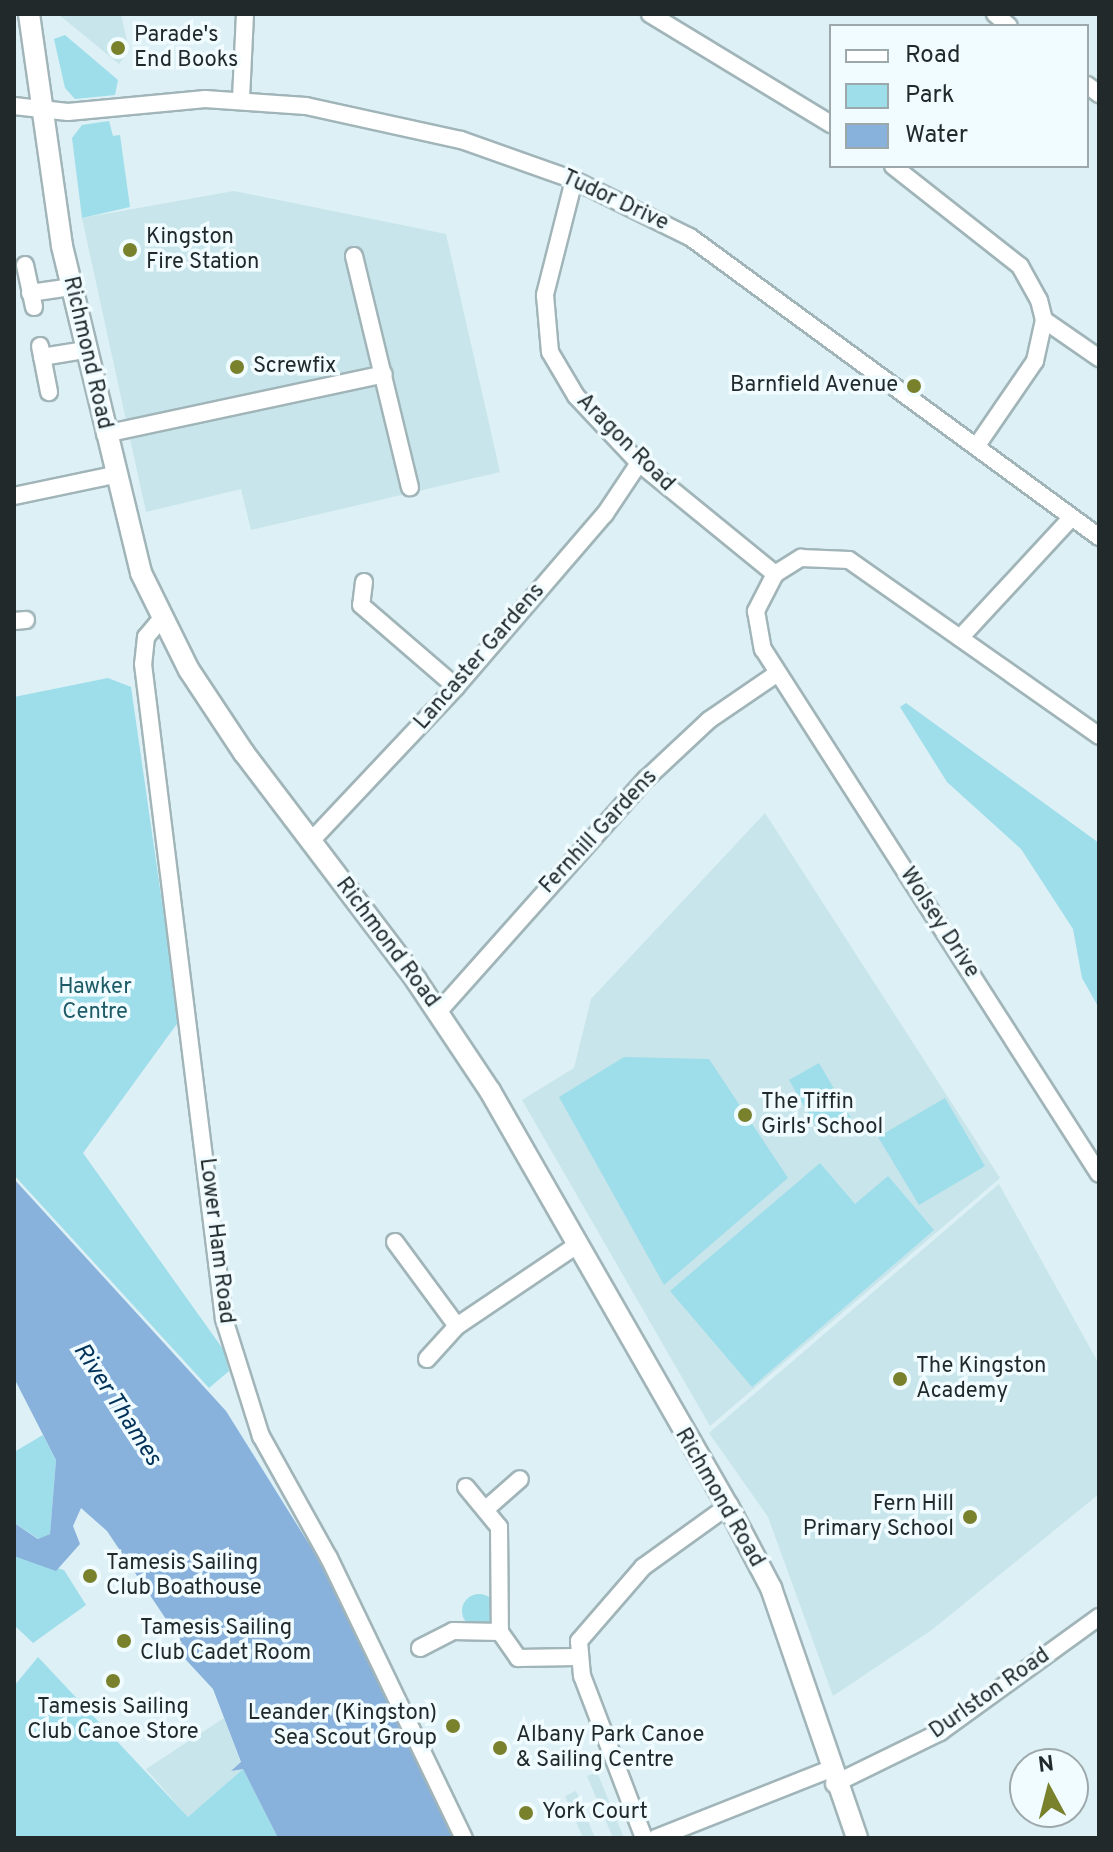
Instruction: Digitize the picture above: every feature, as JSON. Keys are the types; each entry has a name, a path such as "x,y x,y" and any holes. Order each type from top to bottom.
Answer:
{"main road":[{"name":"Richmond Road","path":"29,14 71,287 114,475 141,573 165,623 244,753 439,1011 728,1506 771,1588 831,1777 857,1838"}],"street":[{"path":"241,99 245,14"},
{"path":"650,14 829,123"},
{"name":"Tudor Drive","path":"14,106 42,111 241,99 401,125 574,180 690,237 1099,537"},
{"path":"914,172 1020,266 1044,320 1099,358"},
{"name":"Aragon Road","path":"574,180 545,295 550,352 576,396 639,463 775,574"},
{"path":"354,256 410,487"},
{"path":"25,265 32,300 71,287"},
{"path":"976,447 1026,380 1044,320"},
{"path":"49,392 41,351 85,350"},
{"path":"105,434 384,374"},
{"name":"Lancaster Gardens","path":"311,841 456,687 605,514 639,463"},
{"path":"14,496 114,475"},
{"path":"960,638 1071,518"},
{"path":"778,673 755,623 775,574 809,557 849,560 1099,736"},
{"path":"364,582 361,605 456,687"},
{"name":"Lower Ham Road","path":"165,623 145,643 215,1267 243,1392 464,1838"},
{"name":"Fernhill Gardens","path":"439,1011 646,779 709,720 778,673"},
{"name":"Wolsey Drive","path":"778,673 1099,1174"},
{"path":"395,1242 457,1326"},
{"path":"427,1359 457,1326 577,1245"},
{"path":"486,1509 520,1479"},
{"path":"466,1487 486,1509 503,1550 496,1567 500,1632 518,1658 576,1657"},
{"path":"644,1838 576,1657 594,1615 643,1567 728,1506"},
{"name":"Durlston Road","path":"656,1838 831,1777 940,1732 1099,1617"},
{"path":"420,1648 453,1631 500,1632"}],"shaded area":[{"path":"58,14 121,14 129,51 119,64"},
{"path":"234,191 446,234 500,472 251,530 241,489 146,512 82,218"},
{"name":"The Tiffin Girls' School","path":"765,813 1000,1178 710,1426 522,1100 574,1068 591,999"},
{"path":"999,1184 1099,1364 1099,1494 933,1629 833,1696 768,1517 709,1433"},
{"path":"224,1718 243,1769 188,1817 146,1769"},
{"path":"597,1772 624,1838 613,1838 587,1776"},
{"path":"576,1791 595,1838 583,1838 565,1796"}],"green space":[{"path":"65,35 118,80 115,95 75,99 65,88 54,39"},
{"path":"109,121 113,136 120,135 130,207 82,218 72,138 82,125"},
{"name":"Hawker Centre","path":"108,678 131,687 179,1021 83,1153 223,1349 229,1371 209,1388 14,1175 14,697"},
{"path":"906,703 1099,843 1099,1008 1082,978 1073,929 1021,849 947,782 900,707"},
{"path":"624,1057 709,1059 788,1178 664,1285 559,1097"},
{"path":"819,1063 851,1118 821,1135 789,1080"},
{"path":"945,1098 985,1166 919,1205 878,1137"},
{"path":"820,1163 855,1204 888,1176 934,1230 752,1387 670,1291"},
{"path":"43,1435 56,1460 50,1534 39,1539 14,1523 14,1452"},
{"path":"14,1556 64,1570 86,1605 33,1643 14,1625"},
{"path":"479,1594 491,1599 496,1611 491,1623 479,1628 467,1623 462,1611 467,1599"},
{"path":"38,1657 188,1817 243,1769 278,1838 14,1838 14,1686"}],"water":[{"name":"River Thames","path":"14,1179 226,1411 324,1568 456,1838 278,1838 243,1769 231,1771 241,1762 213,1689 175,1648 182,1643 107,1531 81,1508 73,1526 80,1544 56,1571 14,1556 14,1523 38,1539 50,1534 56,1460 14,1378"}],"place":[{"name":"Parade's End Books","path":"118,48"},
{"name":"Kingston Fire Station","path":"130,250"},
{"name":"Screwfix","path":"237,367"},
{"name":"Barnfield Avenue","path":"914,386"},
{"name":"The Tiffin Girls' School","path":"745,1115"},
{"name":"The Kingston Academy","path":"900,1379"},
{"name":"Fern Hill Primary School","path":"970,1517"},
{"name":"Tamesis Sailing Club Boathouse","path":"90,1576"},
{"name":"Tamesis Sailing Club Cadet Room","path":"124,1641"},
{"name":"Tamesis Sailing Club Canoe Store","path":"113,1681"},
{"name":"Leander (Kingston) Sea Scout Group","path":"453,1726"},
{"name":"Albany Park Canoe & Sailing Centre","path":"500,1748"},
{"name":"York Court","path":"526,1813"}]}
